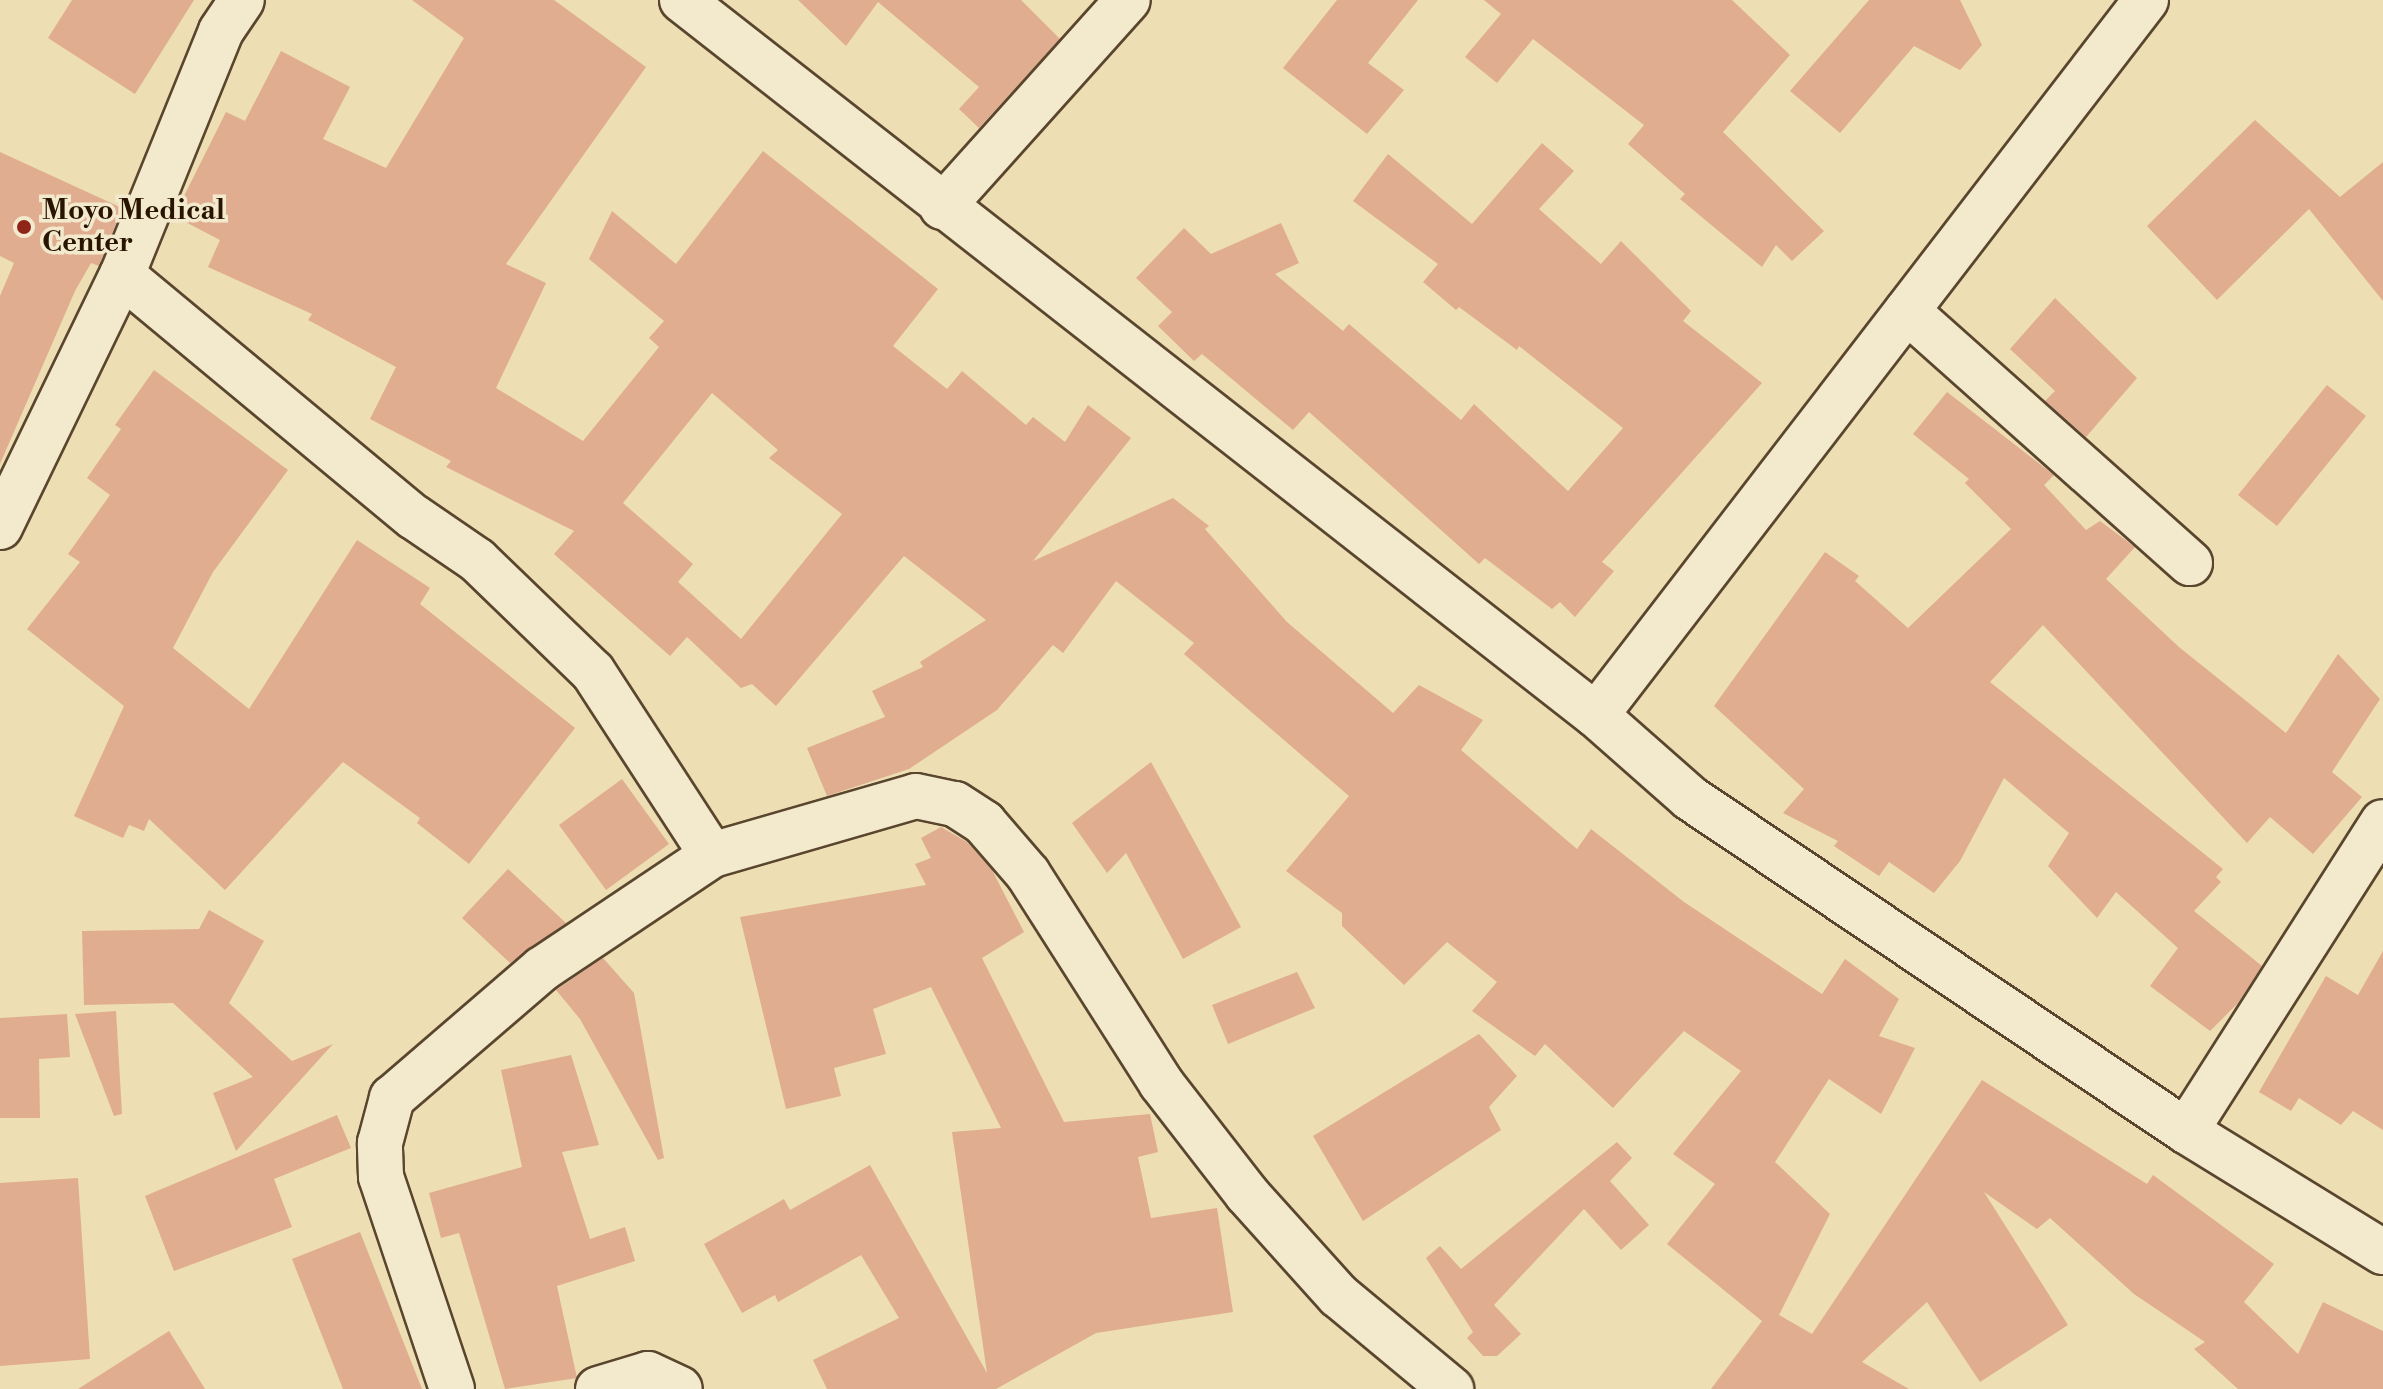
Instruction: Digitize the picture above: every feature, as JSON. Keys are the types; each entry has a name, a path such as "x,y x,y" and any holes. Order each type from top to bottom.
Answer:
{"street":[{"path":"0,527 122,275 221,31 242,0"},
{"path":"682,0 942,207 1596,715 1690,798 2186,1131 2383,1252"},
{"path":"942,207 1128,0"},
{"path":"1596,715 2146,0"},
{"path":"122,275 414,517 477,560 593,672 712,855"},
{"path":"1907,311 2190,563"},
{"path":"452,1389 381,1177 380,1143 392,1098 542,969 712,855 916,796 955,804 984,823 1028,874 1161,1083 1247,1194 1339,1296 1451,1389"},
{"path":"2186,1131 2380,832"},
{"path":"598,1389 648,1374 680,1389"}],"building":[{"path":"72,0 194,0 135,94 48,38"},
{"path":"412,0 554,0 646,67 506,264 546,283 496,388 583,441 659,347 649,338 664,321 589,259 612,211 676,264 763,151 938,289 893,346 947,389 962,371 1026,425 1033,417 1065,442 1088,405 1131,438 1033,561 1173,498 1209,526 1205,529 1287,622 1393,713 1419,685 1483,720 1461,750 1577,849 1591,829 1684,902 1822,994 1845,959 1899,999 1879,1036 1915,1048 1881,1114 1829,1079 1775,1162 1830,1214 1779,1315 1812,1334 1982,1080 2147,1184 2153,1175 2274,1264 2244,1302 2298,1354 2323,1302 2383,1331 2383,1389 2238,1389 2194,1349 2205,1342 2134,1294 2050,1218 2037,1229 1984,1192 2068,1325 1980,1382 1927,1302 1862,1362 1909,1389 1711,1389 1762,1321 1667,1244 1715,1184 1673,1154 1741,1071 1684,1031 1613,1108 1545,1044 1535,1056 1472,1011 1497,982 1447,942 1404,985 1342,926 1342,913 1286,871 1349,796 1184,654 1194,643 1116,581 1063,653 1053,645 997,710 909,769 827,796 807,748 885,717 872,691 923,667 920,662 986,620 904,556 776,706 752,684 741,688 687,637 670,656 554,554 574,531 446,467 451,461 370,419 396,367 308,320 312,314 208,267 220,240 174,216 226,112 245,121 281,51 350,87 323,139 386,168 464,38","holes":["712,393 778,450 769,458 842,514 741,639 678,582 693,564 623,503"]},
{"path":"798,0 1021,0 1060,39 979,128 959,109 979,87 878,2 846,46"},
{"path":"1337,0 1418,0 1368,63 1404,90 1367,134 1283,68"},
{"path":"1484,0 1732,0 1790,55 1723,132 1824,231 1792,261 1776,245 1762,267 1680,199 1685,194 1628,144 1644,125 1533,39 1497,83 1465,57 1501,14"},
{"path":"1869,0 1960,0 1982,45 1960,70 1914,46 1840,133 1790,91"},
{"path":"2255,120 2340,197 2383,162 2383,301 2309,209 2217,300 2147,226"},
{"path":"1542,143 1574,171 1539,209 1601,264 1621,241 1691,311 1683,321 1762,383 1602,562 1614,571 1575,617 1560,602 1552,609 1485,558 1479,564 1309,412 1293,430 1202,354 1194,361 1158,326 1172,312 1136,278 1184,228 1211,254 1281,223 1299,263 1275,274 1343,331 1349,324 1461,420 1474,404 1568,491 1623,428 1519,346 1517,350 1459,307 1456,310 1423,282 1438,264 1353,201 1388,154 1472,224"},
{"path":"0,152 122,208 99,266 91,263 75,291 0,464 0,296 14,263 0,256"},
{"path":"2055,298 2137,378 2086,437 2045,401 2055,391 2010,349"},
{"path":"154,370 288,470 213,572 173,648 249,709 357,540 430,588 420,604 575,728 469,864 417,823 420,818 343,762 225,890 149,819 144,831 129,825 123,838 74,816 124,706 27,629 80,562 68,554 110,495 87,478 121,429 115,425"},
{"path":"2327,385 2366,416 2277,526 2238,495"},
{"path":"1947,392 2054,475 2044,485 2086,530 2100,521 2135,547 2106,579 2179,647 2286,733 2338,654 2380,699 2332,772 2362,797 2313,854 2270,817 2247,843 2043,625 1990,682 2223,869 2216,877 2221,882 2194,911 2262,966 2238,1003 2210,1031 2150,986 2178,948 2116,892 2097,918 2048,866 2069,833 2004,778 1960,861 1934,893 1889,862 1879,876 1834,846 1838,841 1783,813 1804,789 1714,706 1825,552 1859,576 1855,581 1908,628 2011,529 1965,483 1969,479 1913,434"},
{"path":"1151,762 1241,927 1183,959 1126,853 1107,873 1072,823"},
{"path":"622,779 669,844 606,890 559,825"},
{"path":"941,827 967,842 992,870 1024,932 982,958 1064,1122 1150,1114 1158,1152 1138,1157 1151,1218 1217,1208 1233,1312 1096,1333 996,1389 827,1389 813,1360 899,1318 861,1255 778,1302 775,1295 742,1313 704,1244 784,1199 790,1210 870,1165 987,1373 952,1132 1001,1128 931,987 873,1009 886,1054 834,1068 841,1096 786,1109 740,917 926,885 915,864 931,858 921,838"},
{"path":"508,869 566,923 510,963 462,918"},
{"path":"209,910 264,941 229,1003 292,1061 333,1044 236,1151 213,1093 253,1077 173,1003 84,1005 82,931 199,929"},
{"path":"2383,951 2383,1130 2353,1111 2341,1125 2299,1098 2291,1111 2259,1092 2326,976 2358,995"},
{"path":"603,958 634,993 664,1158 658,1160 580,1019 556,990"},
{"path":"1297,972 1315,1008 1228,1044 1212,1005"},
{"path":"116,1011 122,1114 114,1116 75,1014"},
{"path":"67,1014 70,1057 39,1059 40,1118 0,1118 0,1018"},
{"path":"1479,1034 1517,1076 1489,1107 1501,1130 1363,1221 1313,1136"},
{"path":"571,1055 599,1145 562,1152 590,1239 625,1227 635,1261 557,1286 577,1378 505,1389 459,1233 441,1238 429,1193 522,1167 501,1070"},
{"path":"337,1115 351,1148 274,1179 292,1227 174,1271 145,1196"},
{"path":"1617,1142 1632,1158 1610,1181 1649,1225 1621,1250 1584,1209 1494,1305 1521,1334 1497,1356 1483,1356 1467,1338 1473,1332 1426,1258 1440,1246 1461,1269"},
{"path":"78,1178 90,1359 0,1366 0,1183"},
{"path":"360,1232 422,1389 343,1389 292,1259"},
{"path":"169,1331 205,1389 78,1389"}],"place":[{"name":"Moyo Medical Center","path":"24,227"}]}
